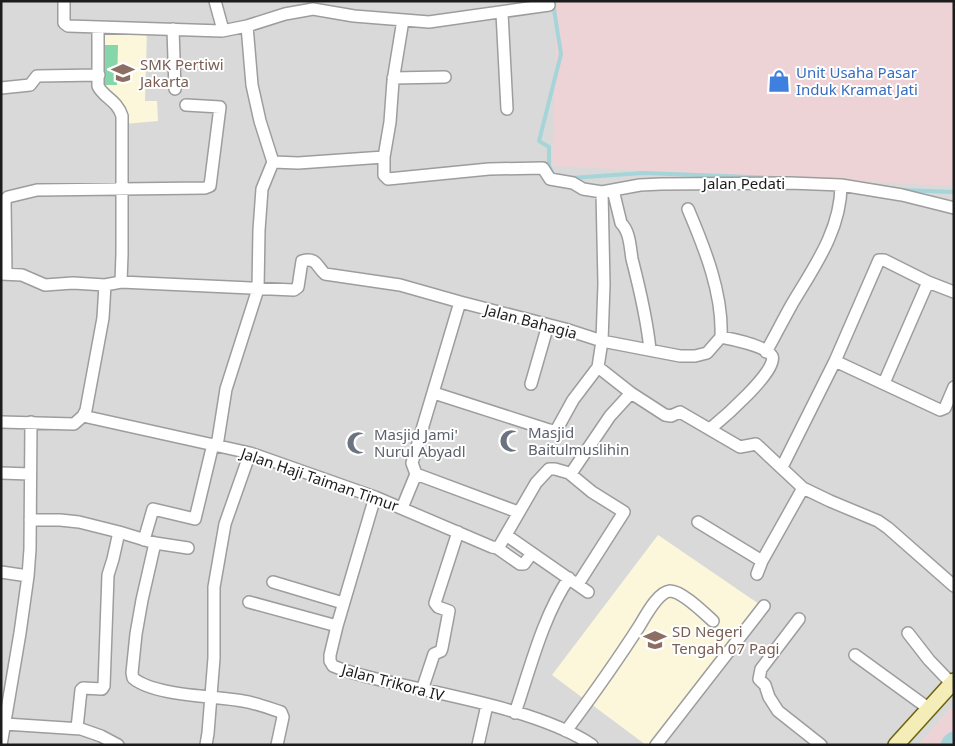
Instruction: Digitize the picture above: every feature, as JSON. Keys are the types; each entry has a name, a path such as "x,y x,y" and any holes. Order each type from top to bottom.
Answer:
{"street":[{"path":"64,1 64,23 68,26 173,30 223,30 247,26 312,5 354,16 429,22 549,5"},
{"path":"215,1 223,30"},
{"path":"502,13 507,109"},
{"path":"272,162 298,163 384,157 402,20"},
{"path":"144,540 154,509 194,519 215,445 226,389 258,289 262,189 272,162 252,85 247,26"},
{"path":"98,28 99,88 116,104 122,116 121,282"},
{"path":"173,30 175,89"},
{"path":"1,88 30,85 36,76 99,75"},
{"path":"393,78 445,77"},
{"path":"186,105 220,107 210,186 205,188 37,190 6,198 4,274 22,275 44,285 73,283 105,285 121,282 258,289"},
{"name":"Jalan Pedati","path":"384,157 384,175 388,179 515,167 543,168 550,179 573,183 583,189 608,191 640,185 661,184 790,183 841,185 902,195 954,208"},
{"path":"766,352 786,313 818,261 828,239 836,219 841,198 841,185"},
{"path":"434,393 554,431 558,428 579,390 598,367 602,341 608,191"},
{"path":"608,191 621,222 625,226 629,240 645,313 650,350"},
{"path":"688,209 705,253 720,309 721,337 748,344 766,352 771,355 772,360 765,374 742,400 710,429"},
{"name":"Jalan Bahagia","path":"258,289 296,290 302,261 310,260 316,262 325,274 400,285 602,341 680,356 702,355 710,350 721,337"},
{"path":"784,463 836,361 877,262 884,260 928,282 954,292"},
{"path":"884,383 928,282"},
{"path":"1,422 74,424 83,416 86,410 103,318 105,285"},
{"path":"402,508 416,474 412,463 460,302"},
{"path":"530,384 548,325"},
{"path":"836,361 940,410 945,408 954,387"},
{"path":"598,367 631,393 665,415 671,416 680,412 740,447 756,444 803,488 878,521 940,572 954,586"},
{"path":"569,473 572,472 610,416 631,393"},
{"name":"Jalan Haji Taiman Timur","path":"83,416 250,453 402,508 494,547 520,564 524,564 532,552"},
{"path":"1,745 28,576 31,422"},
{"path":"206,745 214,658 213,605 219,554 225,524 250,453"},
{"path":"494,547 506,535 518,512 545,472 555,469 569,473 592,492 624,512 573,581 558,593 515,713"},
{"path":"1,473 30,474"},
{"path":"416,474 518,512"},
{"path":"757,574 762,561 803,488"},
{"name":"Jalan Trikora IV","path":"375,497 337,626 330,655 330,661 333,666 382,681 515,713 566,731 592,745"},
{"path":"30,520 79,522 155,543 188,548"},
{"path":"698,522 762,561"},
{"path":"77,728 81,690 83,688 102,689 104,686 108,575 119,532"},
{"path":"422,690 434,654 441,651 442,648 449,611 435,603 458,532"},
{"path":"506,535 588,592"},
{"path":"155,543 136,634 133,678 141,684 173,693 246,701 281,712 283,717 277,745"},
{"path":"1,572 28,576"},
{"path":"273,582 343,603"},
{"path":"566,731 612,669 662,594 668,591 676,592 713,621"},
{"path":"249,602 337,626"},
{"path":"656,745 764,606"},
{"path":"798,620 762,669 760,679 778,711 822,745"},
{"path":"896,745 952,682 929,660 908,633"},
{"path":"855,656 928,708"},
{"path":"478,745 487,705"},
{"path":"5,724 77,728 100,740 118,745"}],"shaded area":[{"path":"1,1 954,1 954,705 919,745 1,745"},
{"name":"Unit Usaha Pasar Induk Kramat Jati","path":"557,1 954,1 954,186 552,166"},
{"name":"SMK Pertiwi Jakarta","path":"101,30 147,30 145,101 157,101 158,121 124,124 101,86"},
{"name":"SD Negeri Tengah 07 Pagi","path":"658,535 759,604 652,745 646,745 552,675"},
{"path":"954,705 954,745 919,745"}],"green space":[{"path":"103,45 118,45 117,85 103,85"}],"waterway":[{"path":"553,3 561,54 539,141 549,147 549,166 553,174"},
{"path":"571,178 643,173 774,178"},
{"path":"902,190 954,192"},
{"path":"951,745 954,742"}],"place":[{"name":"SMK Pertiwi Jakarta","path":"123,73"},
{"name":"Unit Usaha Pasar Induk Kramat Jati","path":"779,81"},
{"name":"Masjid Baitulmuslihin","path":"511,441"},
{"name":"Masjid Jami' Nurul Abyadl","path":"358,443"},
{"name":"SD Negeri Tengah 07 Pagi","path":"655,640"}]}
